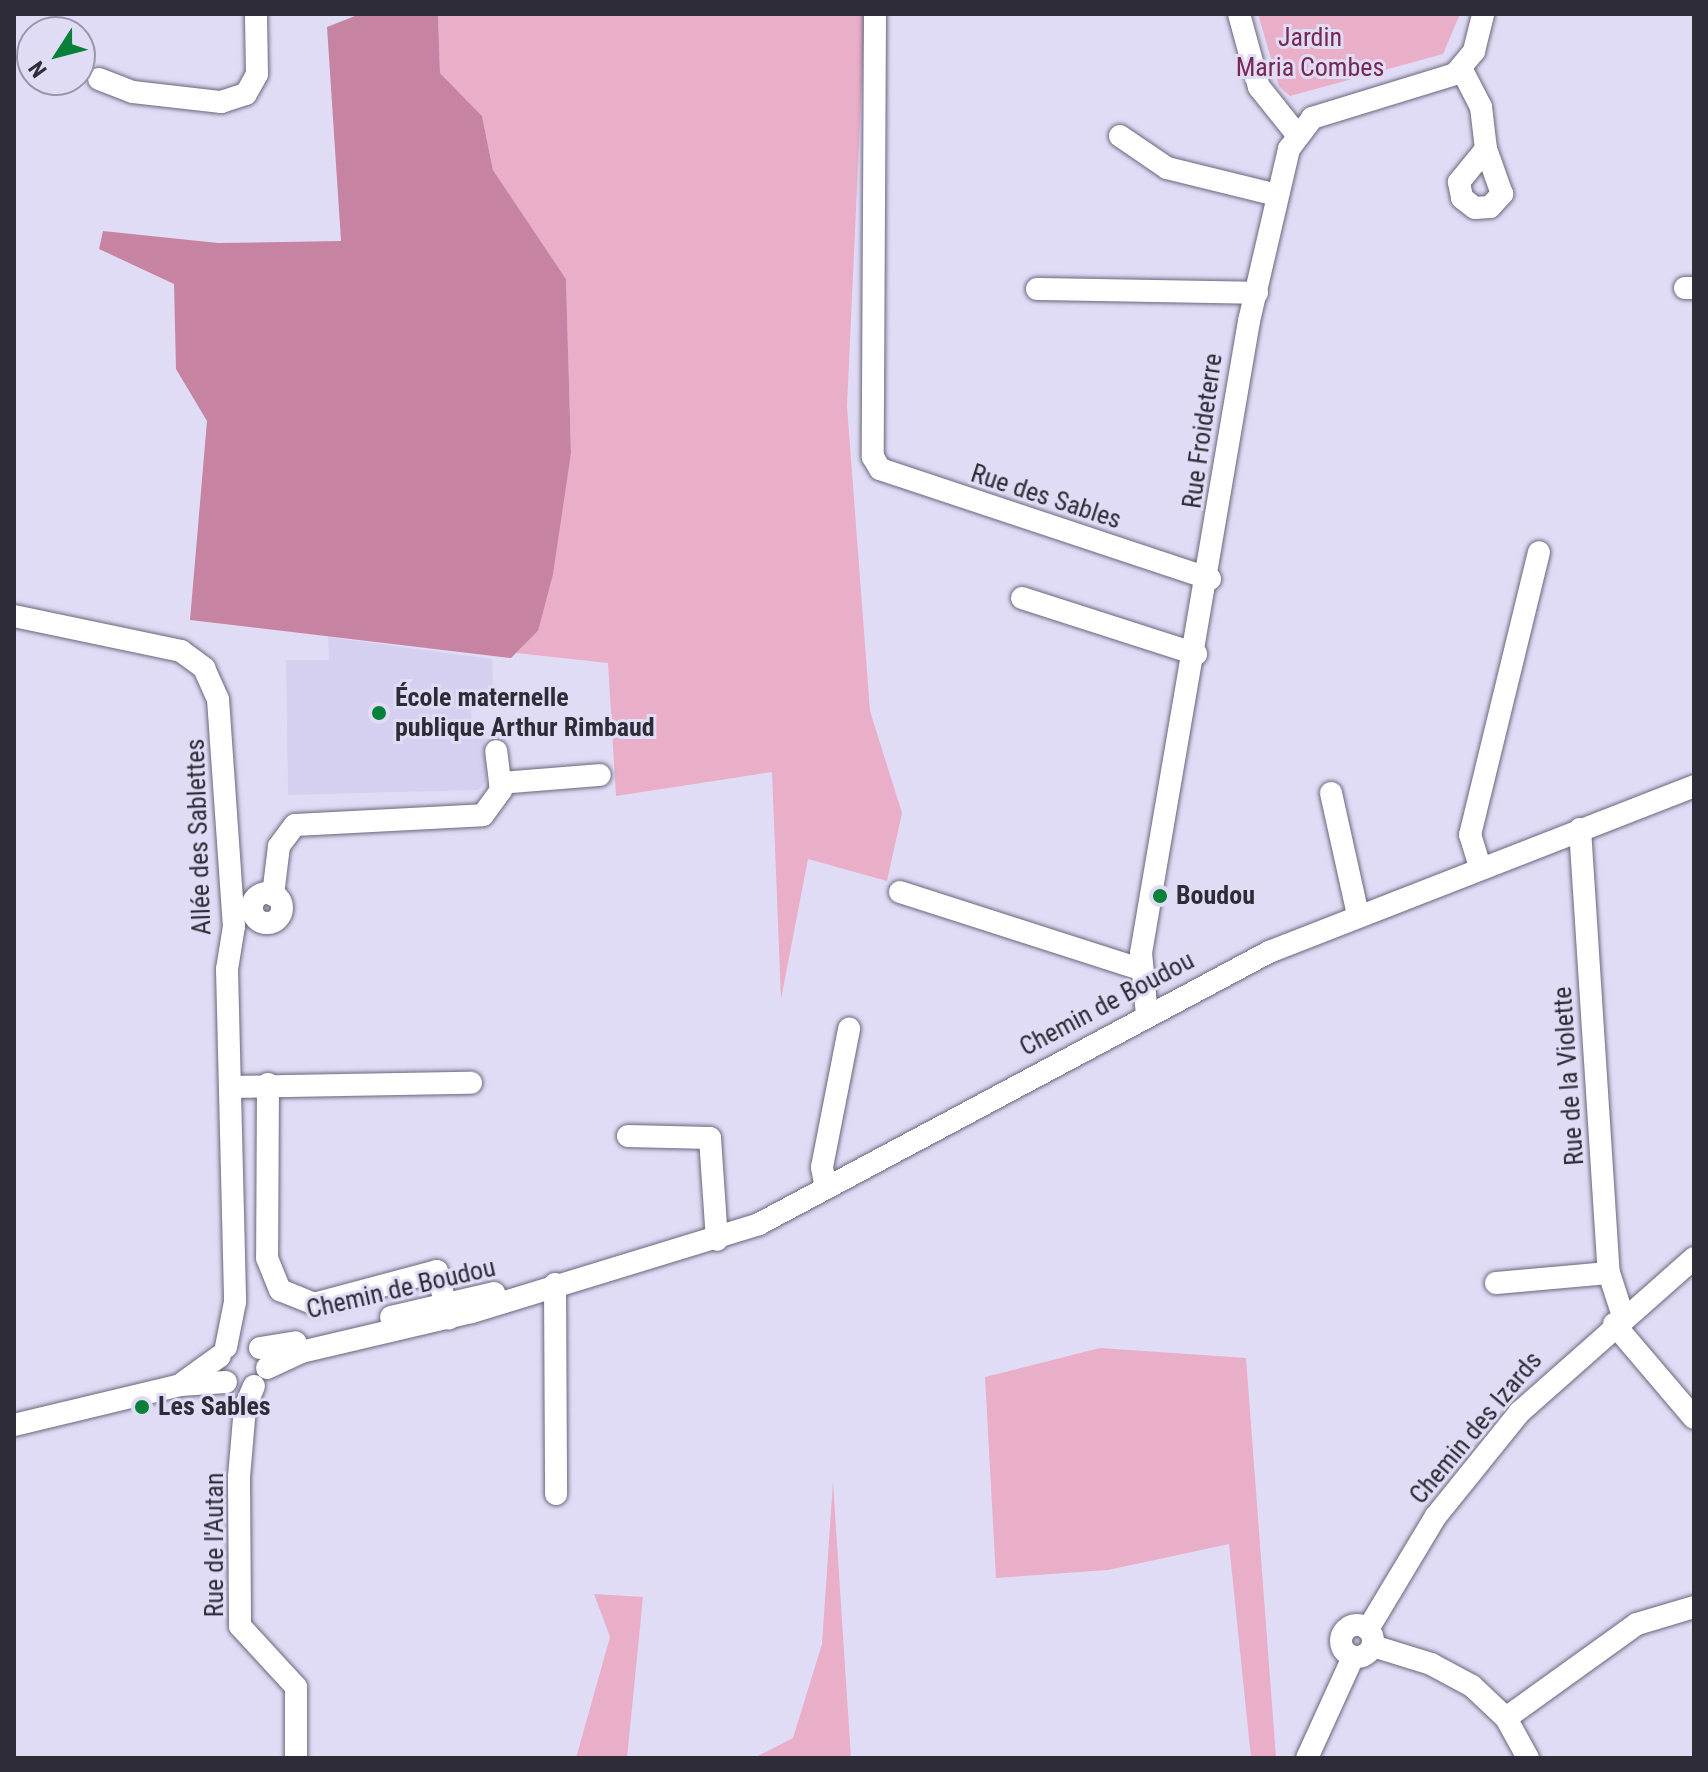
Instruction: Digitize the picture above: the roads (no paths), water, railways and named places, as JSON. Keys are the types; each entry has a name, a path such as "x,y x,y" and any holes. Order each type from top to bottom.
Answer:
{"street":[{"path":"99,79 133,92 221,102 246,94 257,74 256,14"},
{"name":"Rue des Sables","path":"875,14 873,457 880,469 1210,579"},
{"path":"1239,14 1259,87 1295,132 1312,118 1462,70"},
{"path":"1483,14 1462,70 1481,107 1486,149"},
{"name":"Rue Froideterre","path":"1210,579 1257,293 1277,195 1295,132"},
{"path":"1120,136 1167,168 1277,195"},
{"path":"1037,289 1257,293"},
{"path":"1480,867 1470,835 1539,552"},
{"path":"1147,1015 1140,969 1210,579"},
{"path":"1022,598 1196,654"},
{"name":"Allée des Sablettes","path":"14,616 141,638 181,651 204,668 222,717 234,926 230,1087 235,1302 248,1374"},
{"path":"234,926 262,903 279,846 295,825 483,815 495,807 500,783 496,751"},
{"path":"500,783 600,775"},
{"name":"Chemin de Boudou","path":"14,1425 180,1385 248,1374 446,1310 717,1240 826,1188 1147,1015 1358,915 1694,786"},
{"path":"1331,793 1358,915"},
{"name":"Rue de la Violette","path":"1580,829 1609,1273 1619,1320"},
{"path":"231,892 262,903"},
{"path":"900,892 1140,969"},
{"path":"826,1188 822,1167 849,1029"},
{"path":"230,1087 471,1083"},
{"path":"268,1084 267,1258 280,1290 314,1304 437,1271 446,1310"},
{"path":"628,1136 710,1138 717,1240"},
{"name":"Chemin des Izards","path":"1307,1758 1365,1644 1436,1516 1520,1412 1619,1320 1694,1258"},
{"path":"1496,1283 1609,1273"},
{"path":"555,1284 556,1494"},
{"name":"Allée des Sablettes","path":"223,1351 235,1302"},
{"path":"1619,1320 1694,1418"},
{"path":"223,1351 248,1374"},
{"path":"223,1351 248,1374"},
{"name":"Chemin de Boudou","path":"180,1385 223,1351"},
{"name":"Rue de l'Autan","path":"248,1374 240,1626 296,1687 296,1758"},
{"path":"1506,1718 1637,1624 1694,1607"},
{"path":"1365,1644 1450,1672 1506,1718 1528,1758"}],"place":[{"name":"École maternelle publique Arthur Rimbaud","path":"379,713"},
{"name":"Boudou","path":"1160,896"},
{"name":"Les Sables","path":"142,1407"}],"park label":[{"name":"Jardin Maria Combes","path":"1310,53"}]}
